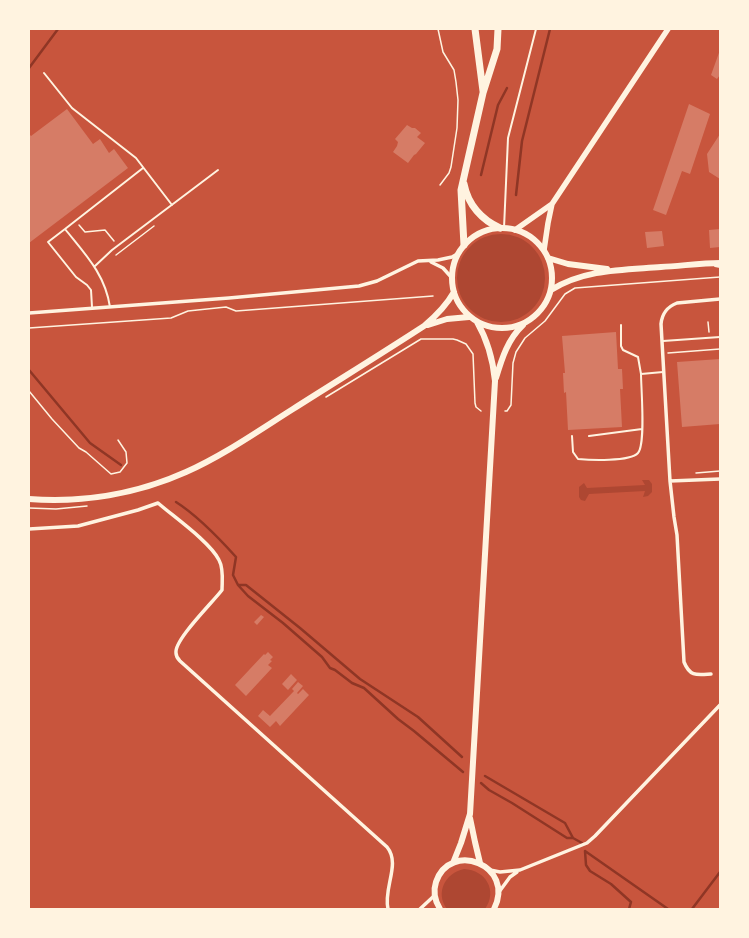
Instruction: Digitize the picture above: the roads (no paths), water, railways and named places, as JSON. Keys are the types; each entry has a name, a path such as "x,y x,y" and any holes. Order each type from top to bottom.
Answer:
{"highway":[{"path":"475,29 483,93"},
{"path":"464,246 464,219 461,197 463,180 483,93 497,49 498,30"},
{"path":"463,180 468,197 477,211 487,221 502,228"}],"main road":[{"path":"515,230 552,204 668,29"},
{"path":"544,250 552,204"},
{"path":"495,381 512,337 525,323 536,316 548,298 551,290 552,272 548,258 539,244 528,236 515,230 502,228 480,233 474,236 459,253 454,265 452,278 454,292 461,308 477,322 490,327 504,329 525,323"},
{"path":"548,258 568,264 614,270"},
{"path":"551,290 574,278 614,270 719,263"},
{"path":"29,500 72,500 99,497 156,483 208,461 244,440 424,326 440,312 454,292"},
{"path":"424,326 447,319 469,316"},
{"path":"477,322 485,335 489,348 495,381 470,814 474,842 480,863"},
{"path":"453,863 470,814"},
{"path":"440,909 435,895 438,878 444,870 453,863 464,860 475,861 490,870 496,880 499,892 494,909"}],"street":[{"path":"29,313 230,298 359,286 377,281 412,263 425,260 430,261 445,259 459,253"},
{"path":"430,261 443,268 452,278"},
{"path":"711,674 692,674 687,669 684,662 677,535 670,482 661,318 670,306 677,303 720,299"},
{"path":"670,482 720,479"},
{"path":"29,529 78,526 138,510 158,503 208,546 220,560 222,590 190,627 178,644 176,652 180,661 387,847 392,856 393,863 388,890 388,909"},
{"path":"499,892 510,877 520,870 587,843 596,836 720,705"},
{"path":"490,870 500,872 520,870"},
{"path":"420,909 435,895"}],"lane":[{"path":"502,228 508,138 536,29"},
{"path":"44,73 72,108 136,158 172,205"},
{"path":"92,308 90,290 76,277 48,242 143,168"},
{"path":"95,266 118,246 218,170"},
{"path":"65,229 98,270 109,295 110,307"},
{"path":"572,436 573,452 578,459 626,458 634,456 641,449 641,374 638,357 627,353 621,346 620,325"},
{"path":"662,341 720,337"},
{"path":"641,374 664,372"},
{"path":"589,436 642,429"}],"waterway":[{"path":"29,68 58,29"},
{"path":"516,195 522,141 550,29"},
{"path":"481,175 498,105 507,88"},
{"path":"29,370 90,443 121,465"},
{"path":"176,502 200,520 236,557 233,575 238,585 246,585 360,679 418,717 462,757"},
{"path":"238,585 248,596 283,623 322,657 330,668 352,683 364,688 398,719 463,772"},
{"path":"485,776 565,823 573,838 582,843"},
{"path":"481,783 489,790 567,838 573,838"},
{"path":"585,851 668,909"},
{"path":"585,851 586,865 590,871 611,884 631,902 629,909"},
{"path":"692,909 720,872"}]}
